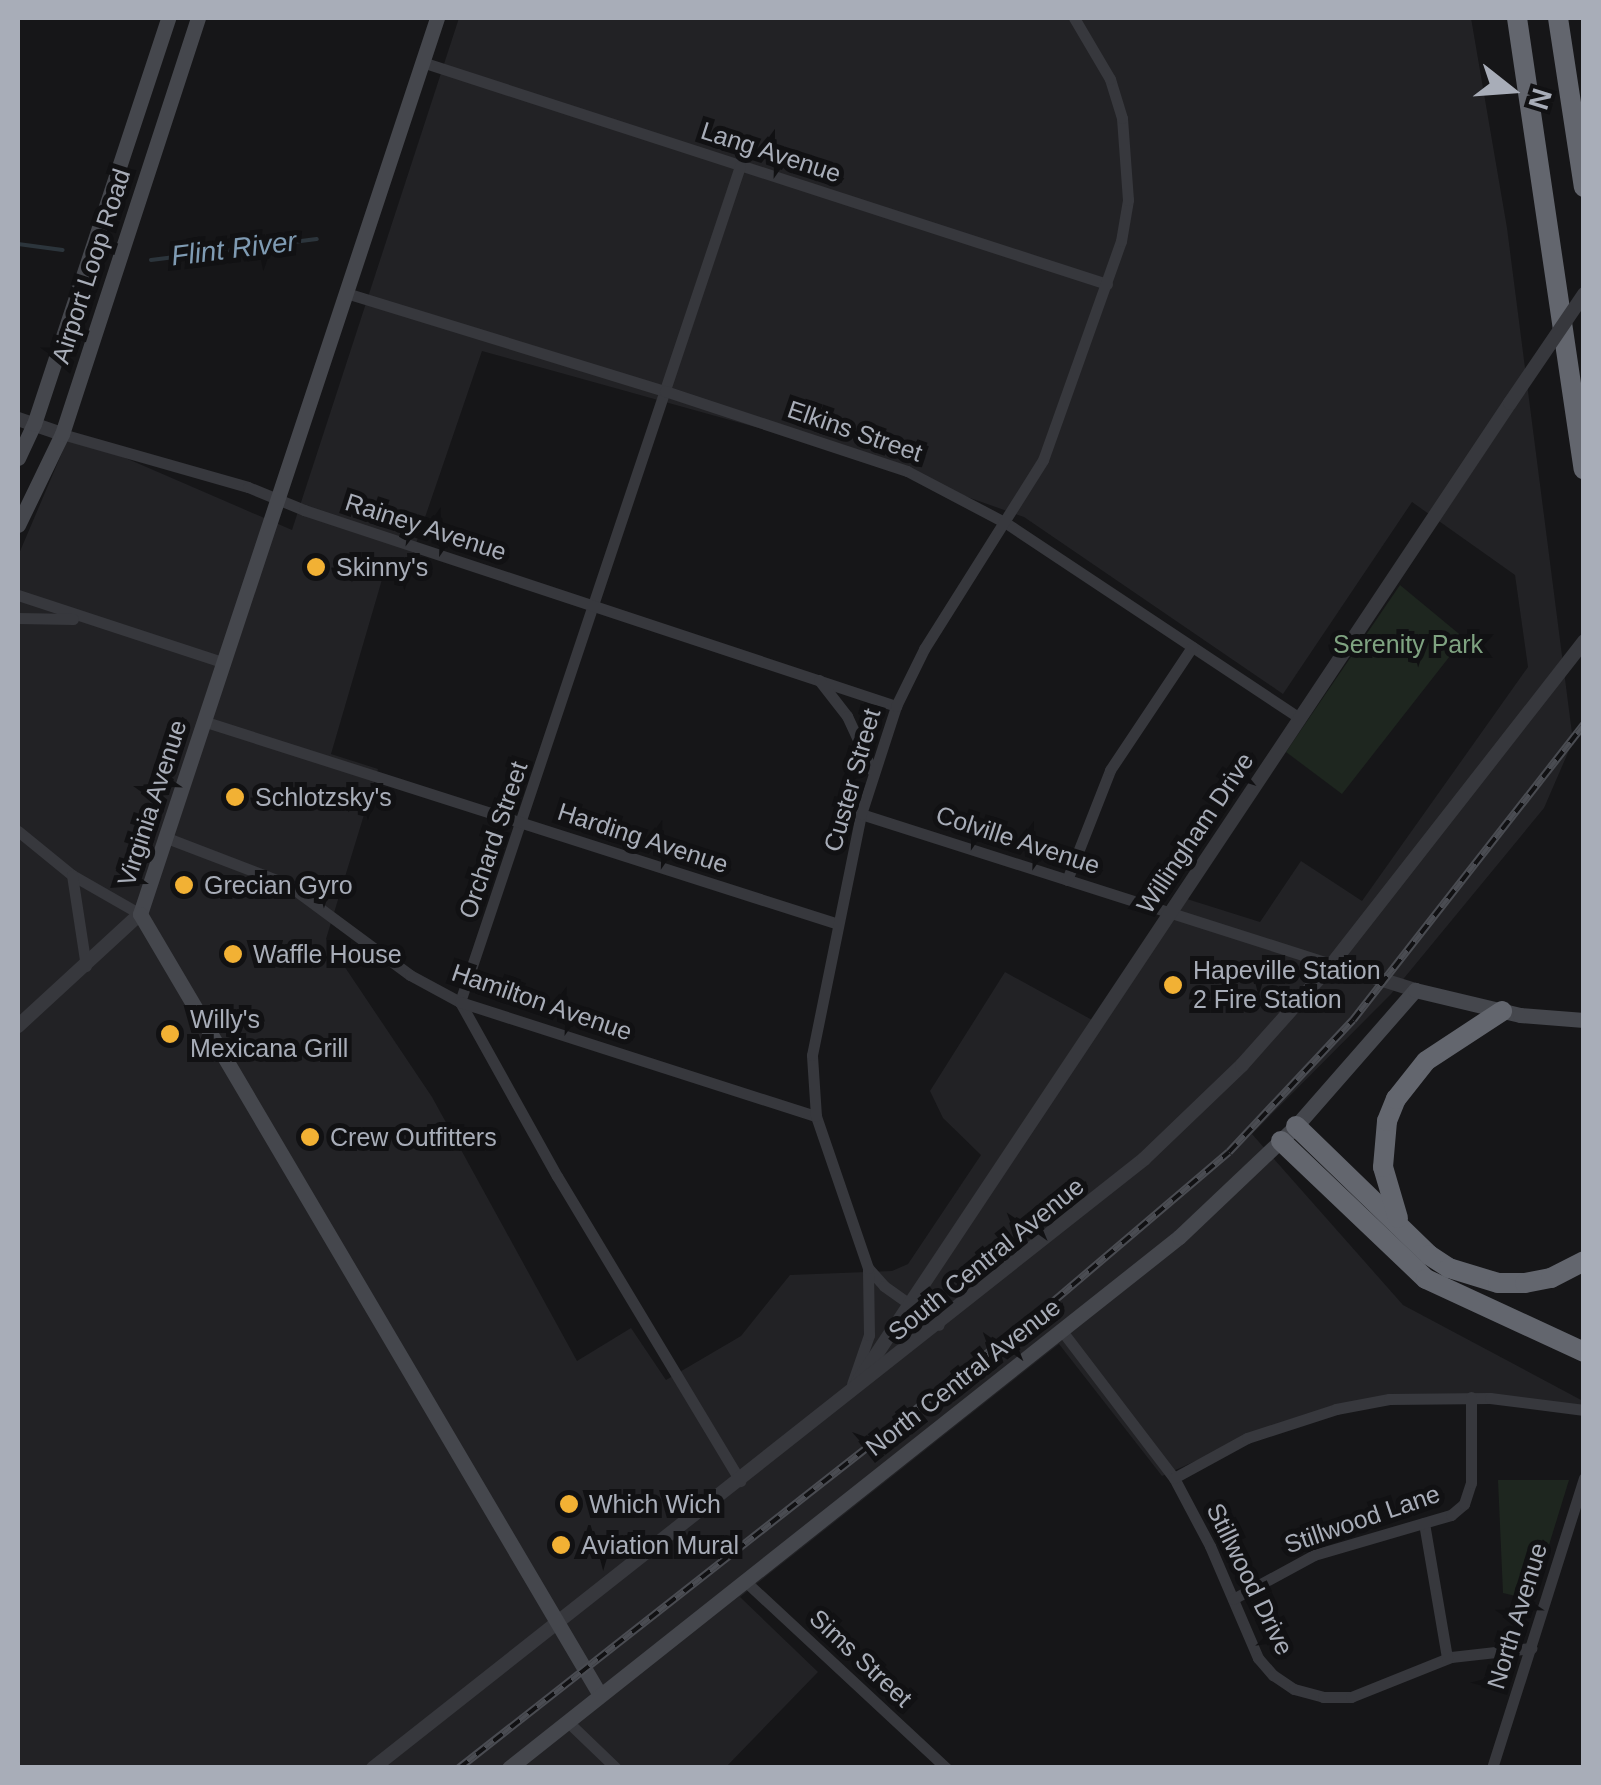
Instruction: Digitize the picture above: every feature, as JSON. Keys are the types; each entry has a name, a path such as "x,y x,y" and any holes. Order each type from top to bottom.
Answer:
{"highway":[{"path":"1517,18 1584,469"},
{"path":"1558,18 1584,186"},
{"path":"1406,1233 1393,1210 1383,1167 1385,1132 1396,1099 1426,1062 1502,1011"},
{"path":"1289,1134 1449,1268 1498,1284 1551,1278 1584,1261"},
{"path":"1289,1134 1426,1279 1584,1352"}],"main road":[{"name":"Airport Loop Road","path":"18,458 26,422 168,18"},
{"name":"Airport Loop Road","path":"18,524 62,434 198,18"},
{"name":"Virginia Avenue","path":"437,18 140,914 600,1695"},
{"path":"1415,990 1502,1011 1584,1020"},
{"name":"North Central Avenue","path":"509,1768 1179,1237 1289,1134 1415,990"}],"street":[{"name":"Custer Street","path":"847,1398 869,1335 868,1268 816,1116 812,1055 872,770 896,706 924,649 1043,460 1121,241 1128,159 1110,79 1074,18"},
{"name":"Lang Avenue","path":"422,62 1107,284"},
{"name":"Orchard Street","path":"460,1002 523,824 740,166"},
{"name":"Elkins Street","path":"346,293 666,391 907,472 1006,523 1299,718"},
{"name":"Willingham Drive","path":"847,1398 1584,294"},
{"name":"Rainey Avenue","path":"26,422 279,500 896,706"},
{"path":"18,595 225,663"},
{"path":"18,618 45,616 104,624"},
{"name":"South Central Avenue","path":"373,1768 940,1325 1144,1159 1242,1065 1332,964 1584,640"},
{"path":"1068,880 1110,770 1192,647"},
{"path":"819,680 847,716 872,770"},
{"name":"Harding Avenue","path":"206,722 838,924"},
{"name":"Colville Avenue","path":"862,814 1332,964"},
{"path":"18,830 72,876 140,914 18,1026"},
{"name":"Hamilton Avenue","path":"168,838 287,884 410,975 460,1002 816,1116"},
{"path":"72,876 86,966"},
{"path":"1332,964 1415,990"},
{"path":"460,1002 557,1176 740,1481"},
{"path":"868,1268 884,1286 940,1325"},
{"name":"Stillwood Drive","path":"1062,1331 1174,1478 1258,1658 1273,1675 1294,1689 1323,1697 1370,1692 1447,1658 1530,1648"},
{"path":"1174,1478 1247,1438 1336,1409 1389,1399 1471,1397 1584,1410"},
{"name":"Stillwood Lane","path":"1233,1599 1314,1554 1451,1515 1464,1504 1471,1483 1471,1397"},
{"name":"North Avenue","path":"1492,1768 1584,1478"},
{"path":"1424,1523 1447,1658"},
{"name":"Sims Street","path":"745,1581 946,1768"},
{"path":"568,1722 616,1768"}],"shaded area":[{"path":"459,18 1471,18 1507,228 1573,741 1544,808 1391,994 1252,1134 1403,1305 1583,1401 1583,1410 1471,1397 1389,1399 1247,1438 1162,1476 1059,1344 740,1597 818,1672 726,1767 18,1768 18,556 70,434 292,530","holes":["482,351 823,446 1024,517 1283,694 1412,502 1515,575 1528,667 1362,901 1301,861 1260,922 1187,899 1103,1026 1005,972 930,1091 943,1118 981,1155 908,1264 892,1271 790,1275 741,1336 666,1380 631,1328 577,1361 432,1097 326,939 378,769 331,754 388,559 408,567"]}],"green space":[{"name":"Serenity Park","path":"1400,585 1464,638 1342,794 1286,752"},
{"path":"1498,1480 1569,1480 1532,1600 1503,1593"}],"waterway":[{"name":"Flint River","path":"151,260 317,239"},
{"name":"Flint River","path":"18,244 63,250"}],"railway":[{"path":"459,1768 1055,1300 1229,1152 1353,1020 1584,724"}],"place":[{"name":"Skinny's","path":"316,567"},
{"name":"Schlotzsky's","path":"235,797"},
{"name":"Grecian Gyro","path":"184,885"},
{"name":"Waffle House","path":"233,954"},
{"name":"Hapeville Station 2 Fire Station","path":"1173,985"},
{"name":"Willy's Mexicana Grill","path":"170,1034"},
{"name":"Crew Outfitters","path":"310,1137"},
{"name":"Which Wich","path":"569,1504"},
{"name":"Aviation Mural","path":"561,1545"}]}
